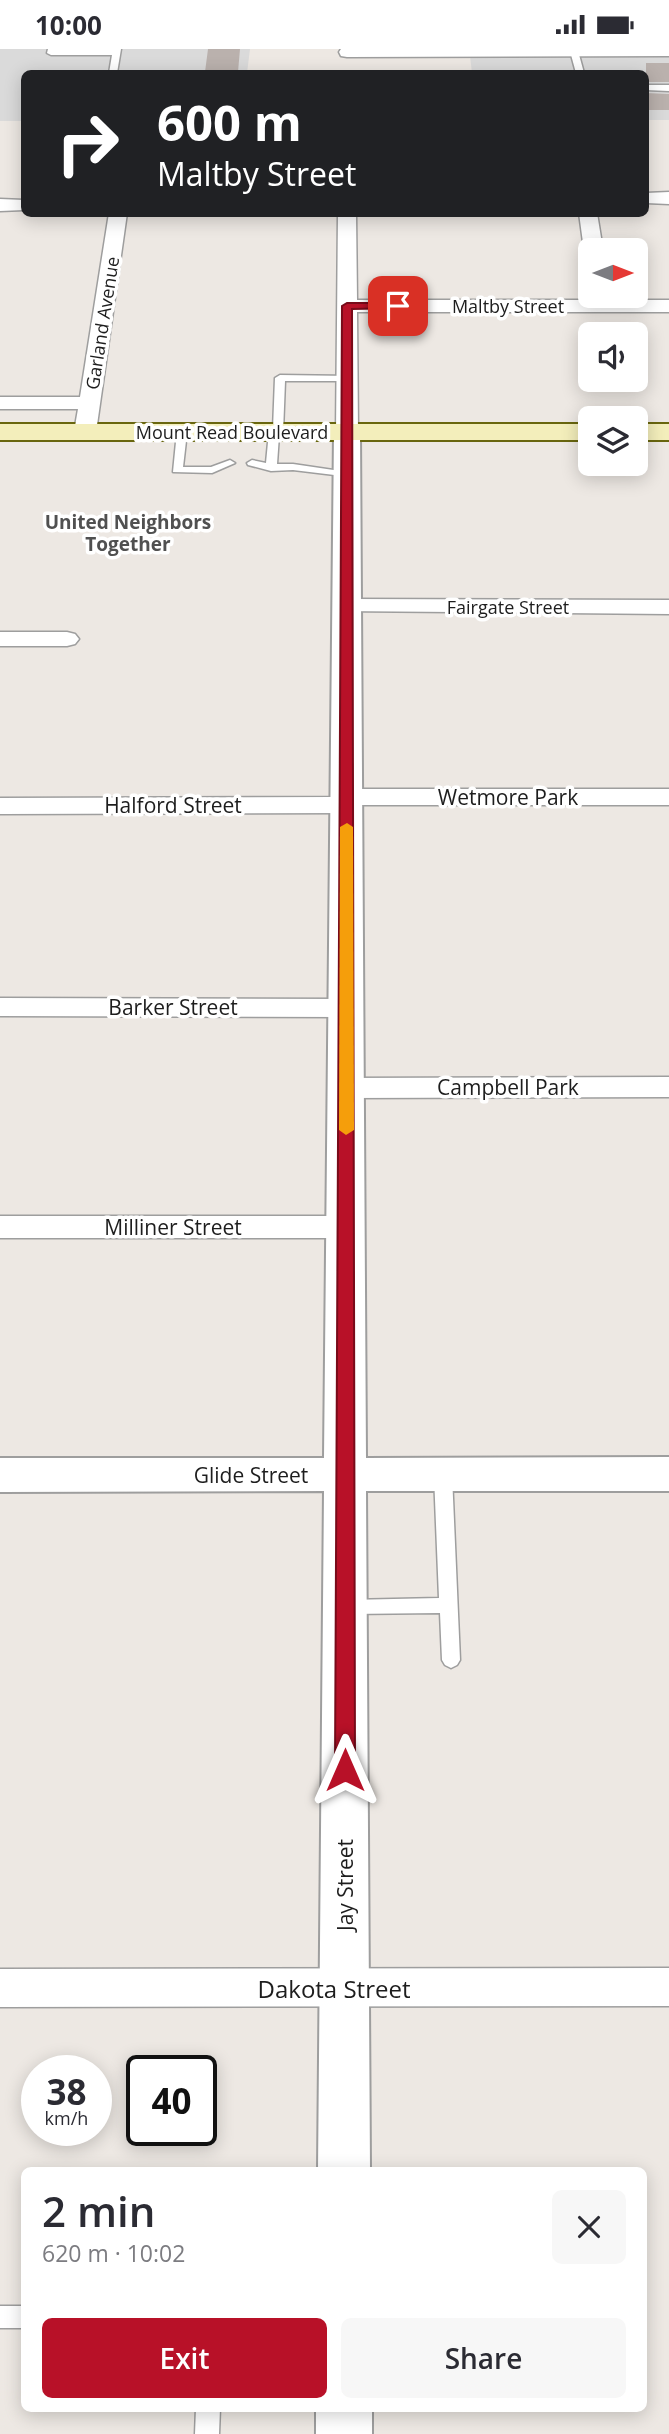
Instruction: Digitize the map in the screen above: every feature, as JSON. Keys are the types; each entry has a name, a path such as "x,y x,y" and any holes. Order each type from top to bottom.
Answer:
{"main road":[{"name":"Mount Read Boulevard","path":"0,432 578,432"},
{"path":"648,432 669,432"}],"street":[{"path":"347,70 347,51 669,51"},
{"path":"649,198 669,198"},
{"path":"0,205 21,205"},
{"name":"Garland Avenue","path":"85,432 117,217"},
{"name":"Jay Street","path":"344,2167 347,217"},
{"path":"589,217 592,238"},
{"name":"Maltby Street","path":"347,306 578,301"},
{"name":"Maltby Street","path":"648,304 669,306"},
{"path":"0,403 89,403"},
{"name":"Fairgate Street","path":"347,606 669,607"},
{"path":"0,639 67,639"},
{"name":"Wetmore Park","path":"347,801 669,797"},
{"name":"Halford Street","path":"0,806 347,801"},
{"name":"Barker Street","path":"0,1007 346,1008"},
{"name":"Campbell Park","path":"346,1088 669,1087"},
{"name":"Milliner Street","path":"0,1227 346,1227"},
{"name":"Glide Street","path":"0,1475 669,1474"},
{"name":"Dakota Street","path":"0,1988 669,1987"},
{"path":"344,2412 344,2434"}],"lane":[{"path":"51,49 51,53 116,51 113,70"},
{"path":"575,51 579,70"},
{"path":"649,88 669,88"},
{"path":"271,468 280,377 347,377"},
{"path":"182,432 177,470 230,469"},
{"path":"212,470 229,456 255,456 271,468"},
{"path":"252,469 293,467 347,475"},
{"path":"443,1475 451,1660"},
{"path":"346,1607 449,1605"},
{"path":"0,2317 21,2317"},
{"path":"206,2434 208,2412"}],"shaded area":[{"path":"0,49 250,49 247,70 21,70 21,121 0,121"},
{"path":"470,56 669,56 669,120 649,120 649,70 472,70"}],"building":[{"path":"208,49 240,49 238,70 205,70"},
{"path":"646,63 669,63 669,82 649,82 649,70 646,70"},
{"path":"649,93 669,94 669,110 649,110"}],"slow traffic":[{"path":"346,1130 347,827"}],"district":[{"name":"United Neighbors Together","path":"128,533"}],"route":[{"path":"345,1770 347,306 398,306"}]}
